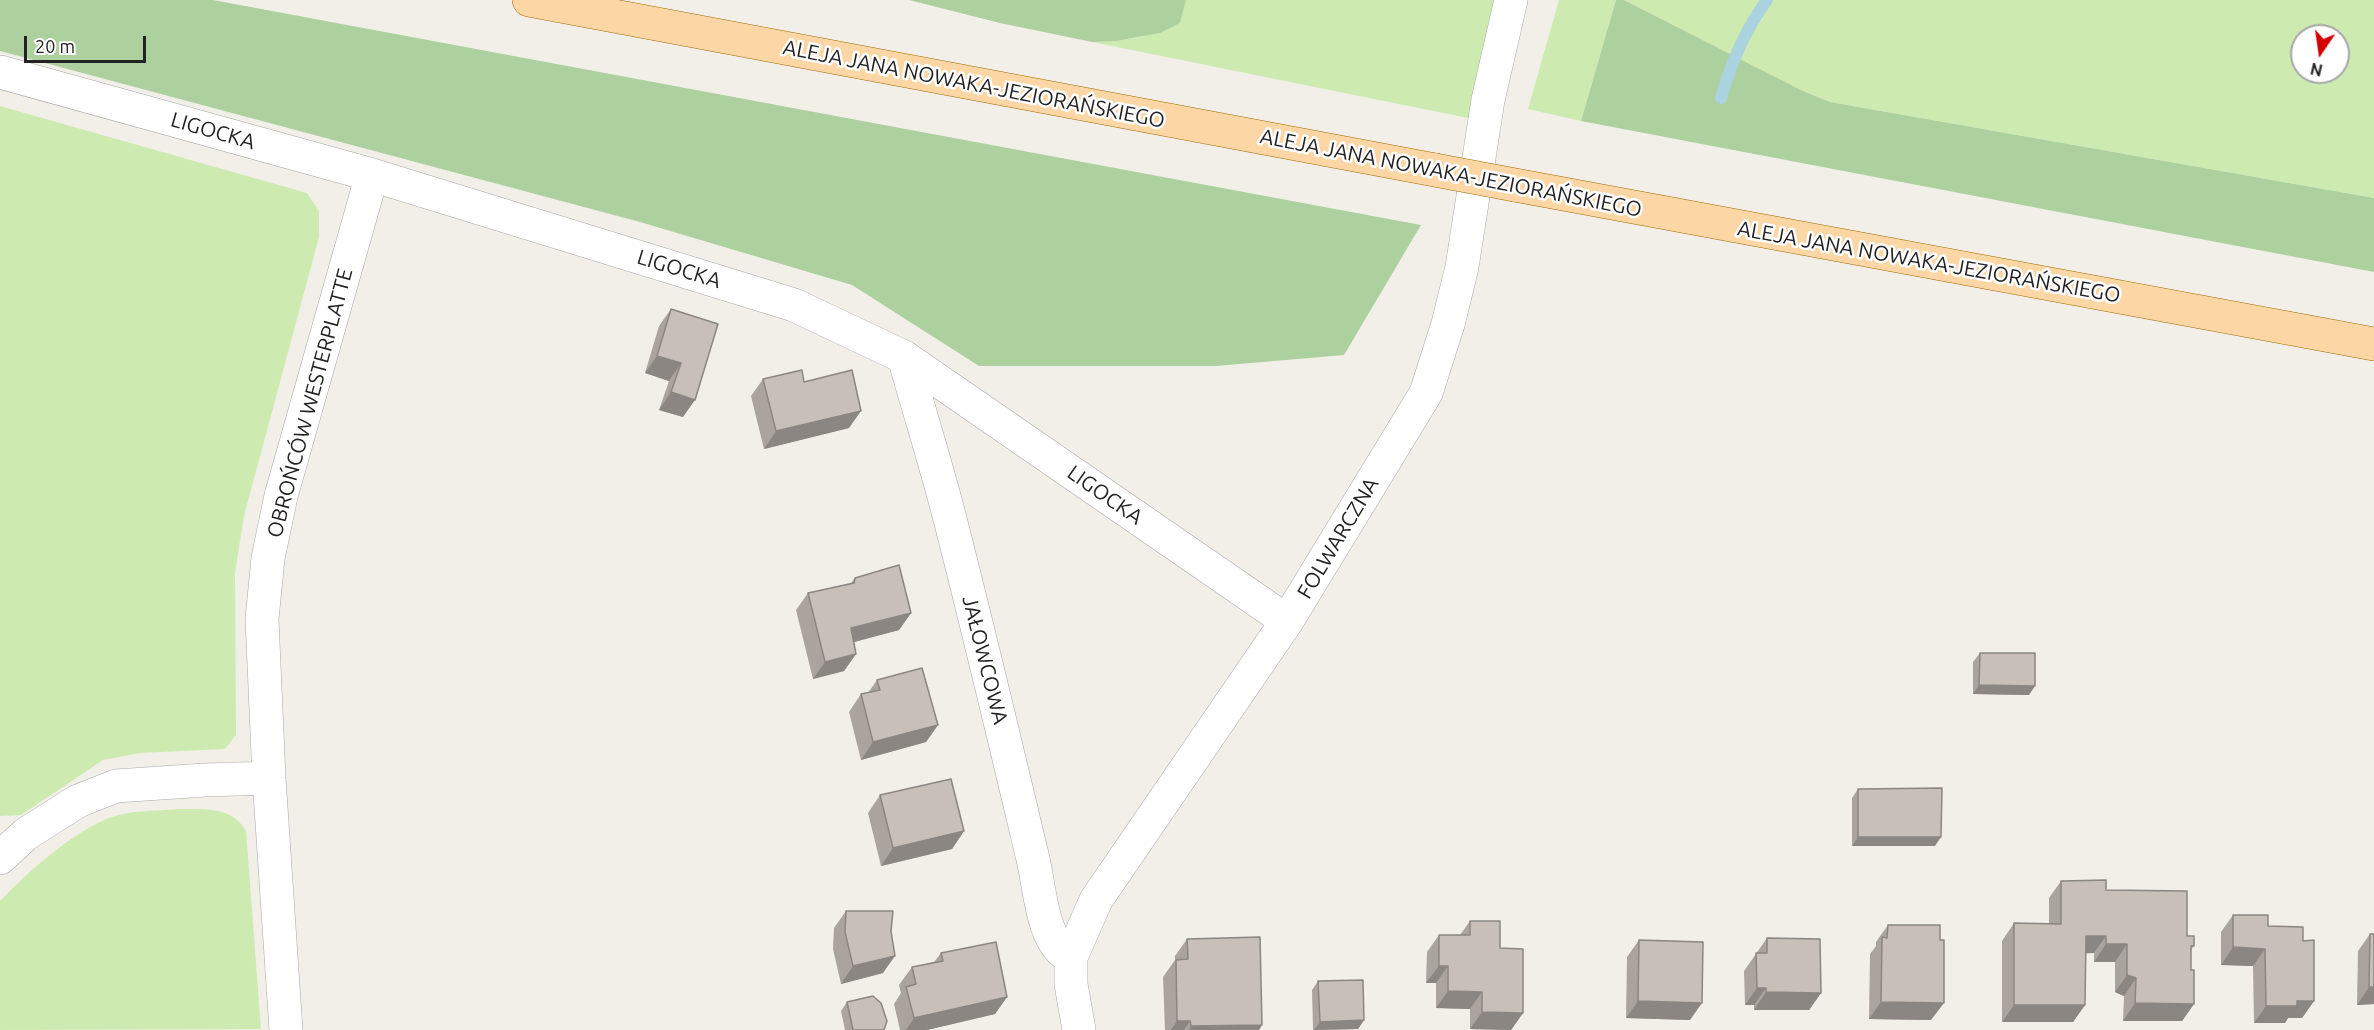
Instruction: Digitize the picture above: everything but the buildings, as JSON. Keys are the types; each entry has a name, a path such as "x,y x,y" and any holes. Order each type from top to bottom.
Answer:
{"main road":[{"name":"ALEJA JANA NOWAKA-JEZIORAŃSKIEGO","path":"529,0 2374,344"}],"street":[{"name":"FOLWARCZNA","path":"1078,1030 1071,984 1071,957 1096,900 1287,621 1426,393 1448,324 1462,267 1488,100 1511,0"},
{"name":"LIGOCKA","path":"0,72 372,176 794,305 904,357 1287,621"},
{"name":"OBROŃCÓW WESTERPLATTE","path":"286,1030 269,778 262,619 268,558 281,496 372,176"},
{"name":"JAŁOWCOWA","path":"904,357 949,516 1049,931 1054,945 1061,953 1071,957"},
{"path":"0,858 26,834 70,807 116,786 269,778"}],"green space":[{"path":"0,0 213,0 1421,225 1344,355 1216,366 979,366 852,285 640,222 0,51"},
{"path":"909,0 1186,0 1180,23 1160,33 1116,41 1092,42 1000,23"},
{"path":"1186,0 1494,0 1468,118 1092,42 1137,37 1169,28 1180,23"},
{"path":"1559,0 1616,0 1581,121 1528,109"},
{"path":"1616,0 1624,0 1803,91 1830,102 2374,198 2374,272 1581,121"},
{"path":"1624,0 2374,0 2374,198 1830,102 1803,91"},
{"path":"0,106 307,193 319,211 319,237 244,516 235,573 236,735 225,749 140,753 103,760 21,815 0,816"},
{"path":"207,809 225,813 240,823 246,831 261,1029 0,1030 0,901 40,863 73,837 90,827 123,814"}],"waterway":[{"path":"1721,98 1739,47 1767,0"}]}
